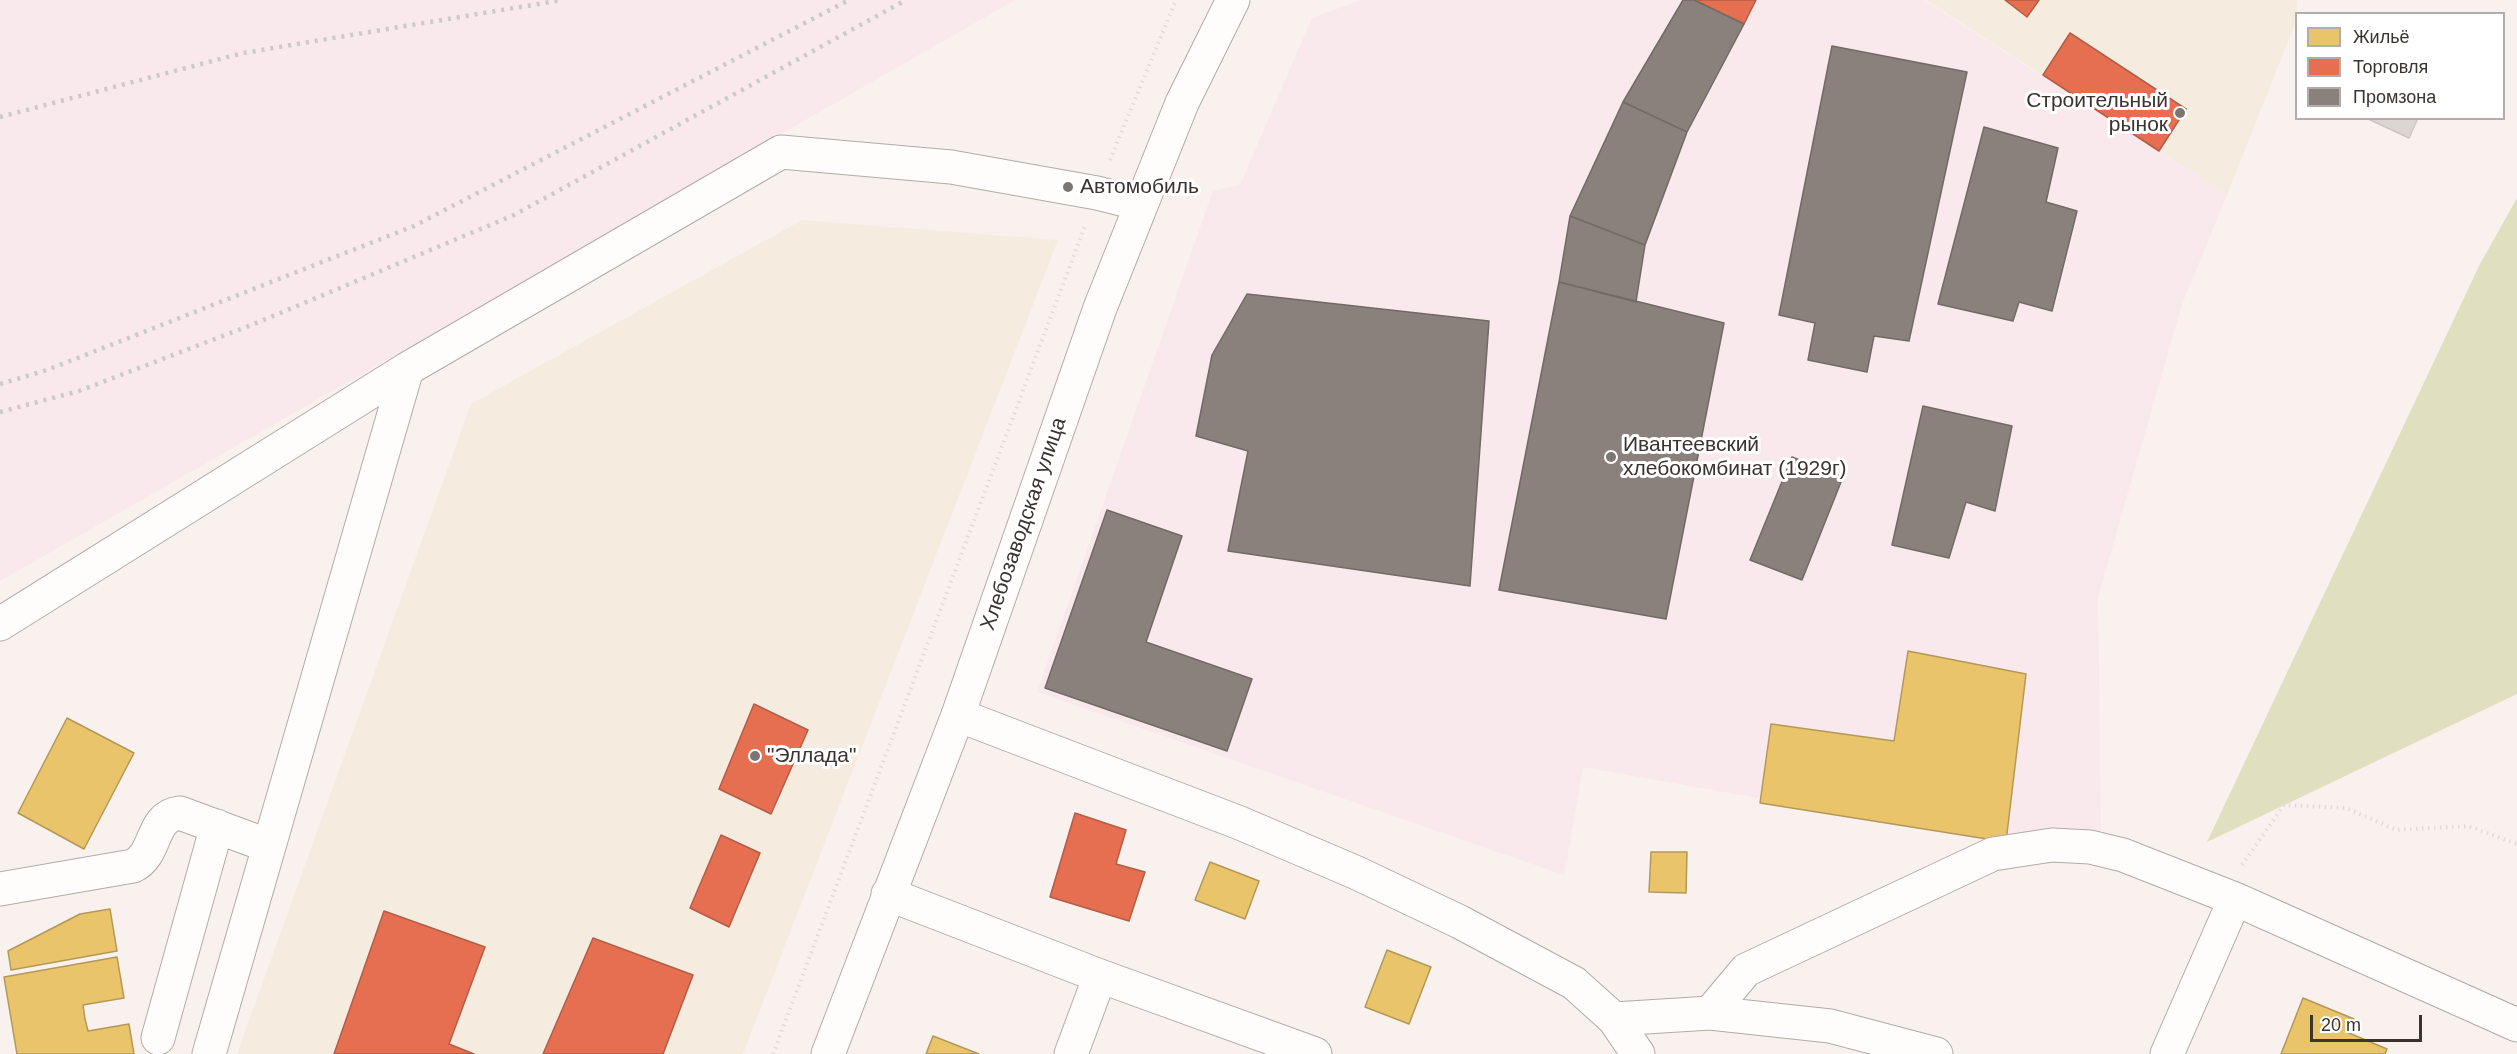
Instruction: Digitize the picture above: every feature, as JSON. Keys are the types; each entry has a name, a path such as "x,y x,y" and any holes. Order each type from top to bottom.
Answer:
{"main road":[{"name":"Хлебозаводская улица","path":"828,1054 958,715 1096,319 1182,103 1233,0"},
{"path":"0,624 407,369 781,152 951,167 1097,193 1141,204"},
{"path":"209,1054 407,369"},
{"path":"958,715 1240,823 1367,878 1460,922 1575,983 1614,1019 1638,1054"},
{"path":"0,889 132,866 142,862 159,825 169,814 180,813 269,846"},
{"path":"158,1038 217,826"},
{"path":"1710,1013 1746,970 1994,854 2052,845 2090,847 2122,855 2228,897 2517,1025"},
{"path":"888,894 1100,976 1315,1054"},
{"path":"2167,1054 2228,897"},
{"path":"1071,1054 1100,976"},
{"path":"1614,1019 1710,1013 1830,1026 1936,1054"}],"path":[{"path":"773,1054 1097,193 1176,0"},
{"path":"2228,897 2284,805 2346,808 2396,830 2468,826 2517,844"}],"shaded area":[{"path":"0,0 1015,0 0,581"},
{"path":"1361,0 1924,0 2227,195 2182,304 2098,597 2101,837 2006,842 1583,767 1564,875 1037,692 1213,191 1240,185 1312,18"},
{"name":"Строительный рынок","path":"1926,0 2297,0 2295,24 2227,195"},
{"path":"802,220 1058,240 743,1054 237,1054 471,404"}],"green space":[{"path":"2517,198 2517,694 2207,842 2480,264"}],"building: Жильё":[{"path":"1908,651 2026,674 2006,842 1760,803 1771,724 1894,741"},
{"path":"67,718 134,753 84,849 18,813"},
{"path":"1651,852 1687,852 1686,893 1649,892"},
{"path":"1210,862 1259,881 1245,919 1195,900"},
{"path":"110,909 117,951 11,970 8,951 80,914"},
{"path":"1387,950 1431,967 1409,1024 1365,1007"},
{"path":"117,957 124,998 83,1005 85,1019 88,1031 129,1024 134,1054 17,1054 4,977"},
{"path":"2303,998 2354,1019 2349,1033 2387,1049 2385,1054 2281,1054"},
{"path":"933,1036 979,1054 926,1054"}],"building: Торговля":[{"path":"1694,0 1756,0 1744,24"},
{"path":"2005,0 2039,0 2027,17"},
{"path":"2070,33 2186,109 2159,151 2043,75"},
{"path":"754,704 808,730 771,814 719,789"},
{"path":"1075,813 1126,830 1116,864 1145,872 1129,921 1050,897"},
{"path":"721,835 760,853 729,927 690,908"},
{"path":"384,911 485,947 449,1044 474,1054 334,1054"},
{"path":"593,938 693,975 663,1054 543,1054"}],"building: Промзона":[{"path":"1683,0 1694,0 1744,24 1687,132 1623,102"},
{"path":"1832,46 1967,72 1909,341 1874,336 1867,372 1808,360 1815,323 1779,315"},
{"path":"1623,102 1687,132 1645,245 1570,216"},
{"path":"1984,127 2058,148 2046,202 2077,211 2052,311 2019,302 2013,321 1938,304"},
{"path":"1570,216 1645,245 1636,302 1559,282"},
{"name":"Ивантеевский хлебокомбинат (1929г)","path":"1559,282 1724,323 1666,619 1499,590"},
{"path":"1247,294 1489,321 1470,586 1228,551 1248,451 1196,436 1212,355"},
{"path":"1923,406 2012,426 1995,511 1966,502 1949,558 1892,545"},
{"path":"1792,457 1843,477 1802,580 1750,560"},
{"path":"1107,510 1182,536 1146,642 1252,679 1227,751 1045,688"}],"building: Прочее":[{"path":"2370,120 2417,120 2409,138"}],"railway":[{"path":"0,117 243,53 562,0"},
{"path":"0,384 47,370 414,226 849,0"},
{"path":"0,412 79,391 254,324 514,215 906,0"}],"place":[{"name":"Строительный рынок","path":"2180,113"},
{"name":"Автомобиль","path":"1068,187"},
{"name":"Ивантеевский хлебокомбинат (1929г)","path":"1611,457"},
{"name":"\"Эллада\"","path":"755,756"}]}
